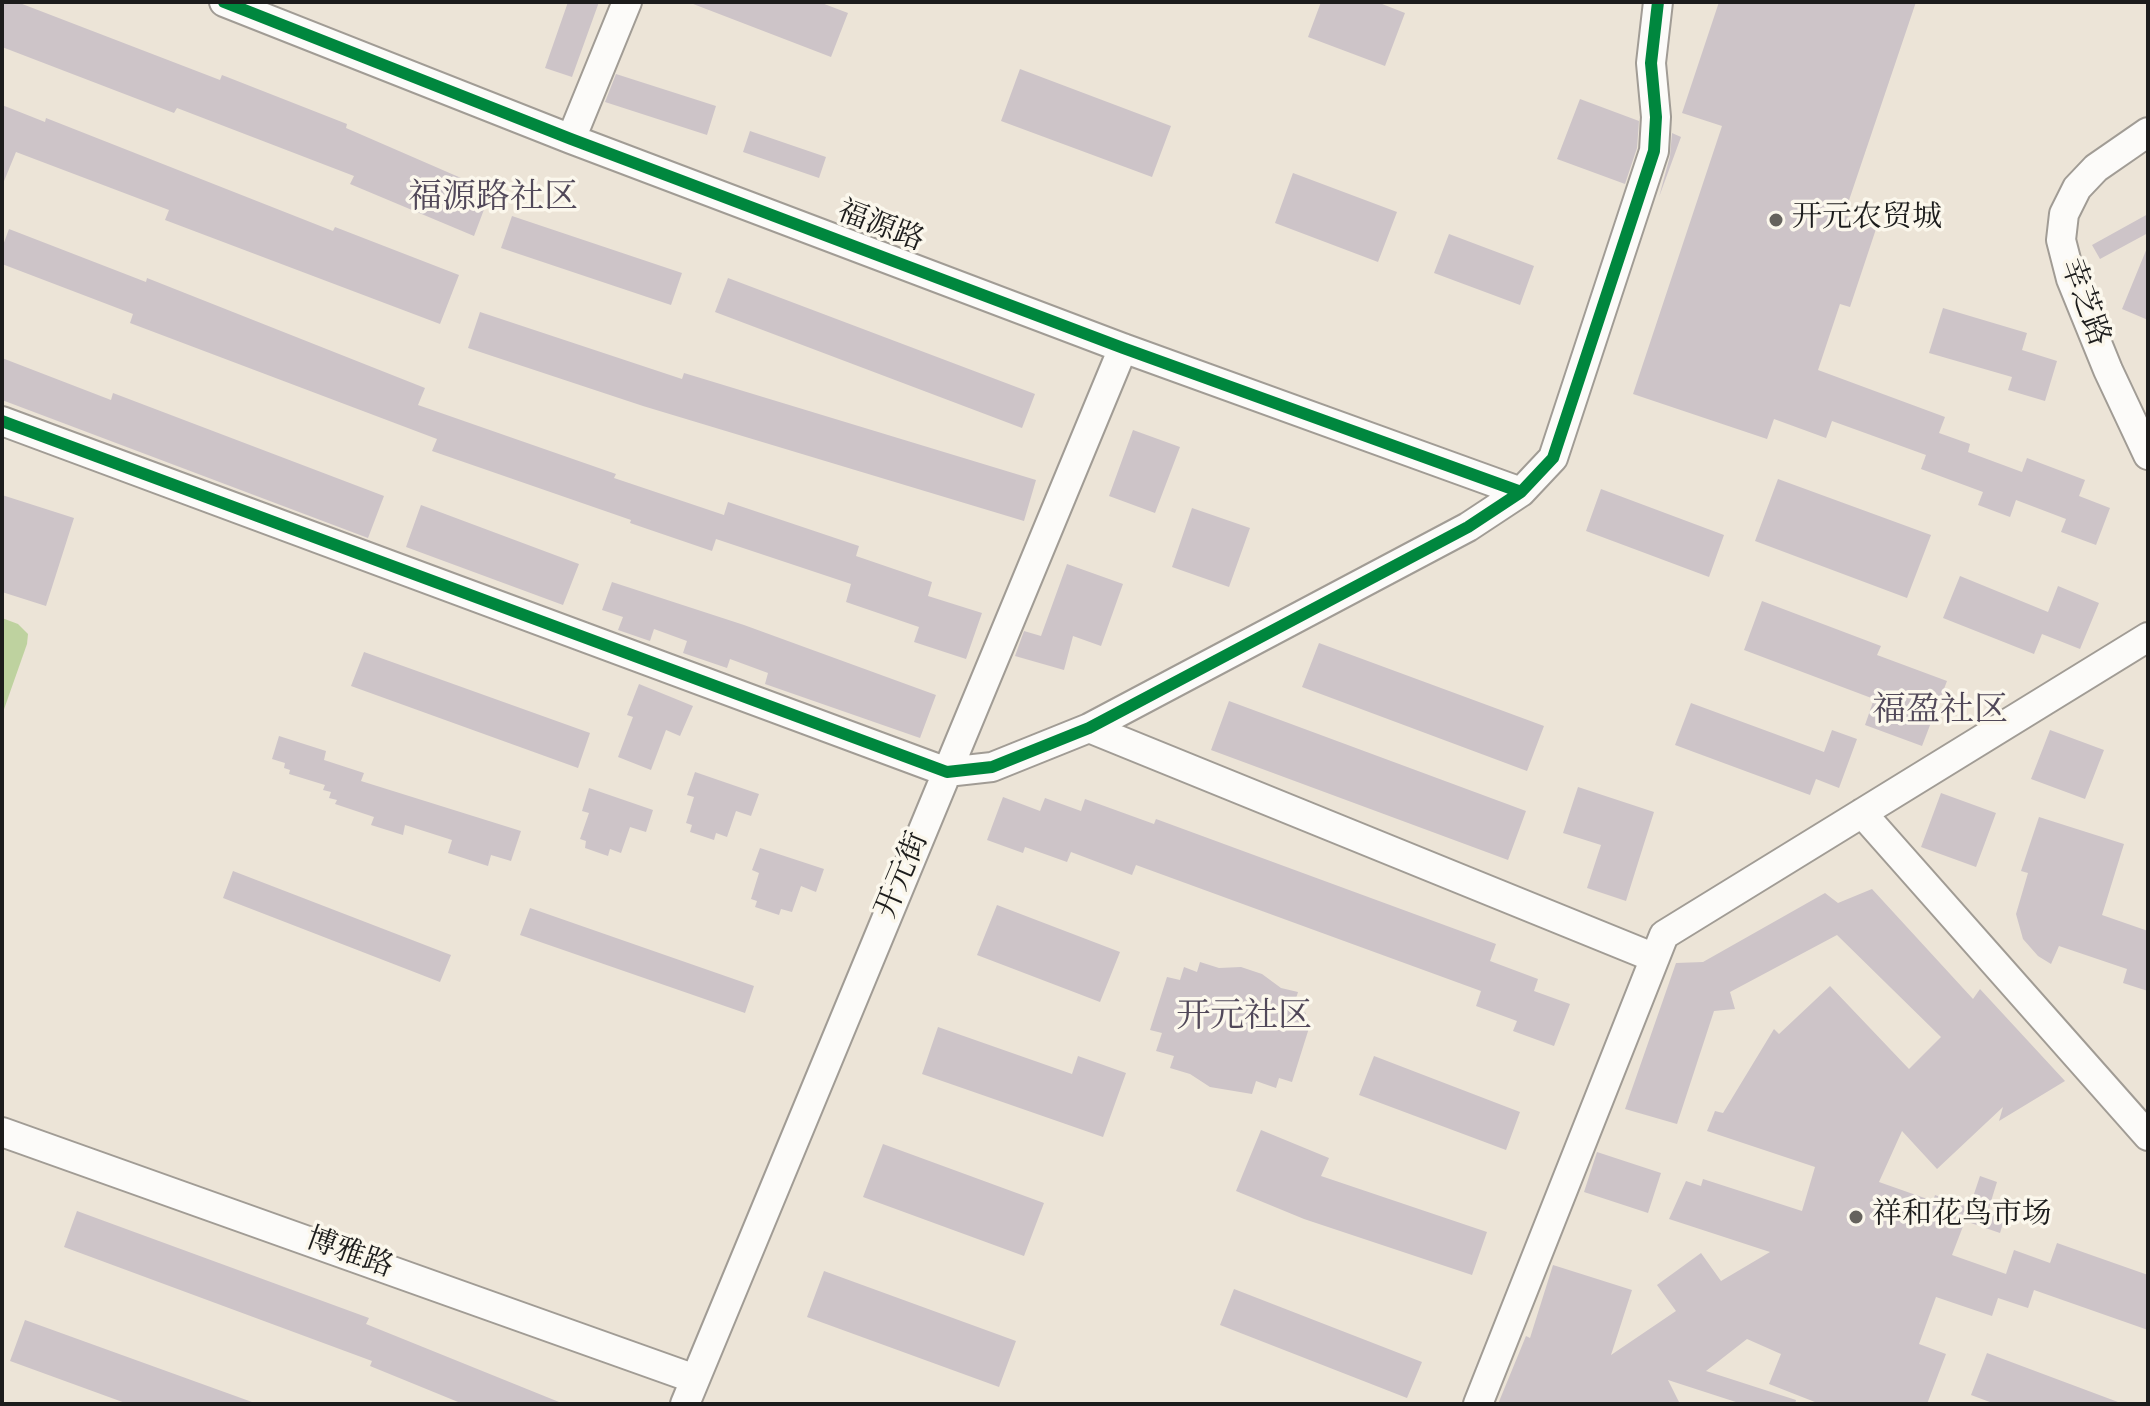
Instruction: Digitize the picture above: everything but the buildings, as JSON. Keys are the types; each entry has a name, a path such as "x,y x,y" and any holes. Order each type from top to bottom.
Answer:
{"street":[{"name":"福源路","path":"224,2 571,139 1123,348 1521,492"},
{"path":"571,139 627,2"},
{"path":"2,421 947,772 992,767 1089,728 1468,527 1521,492 1553,458 1654,151 1656,117 1651,63 1658,2"},
{"name":"幸芝路","path":"2148,132 2096,168 2077,188 2064,214 2061,240 2076,292 2148,455"},
{"name":"开元街","path":"690,1391 1123,348"},
{"path":"1478,1404 1664,935 2148,637"},
{"path":"1089,728 1655,958"},
{"path":"1862,813 2148,1136"},
{"name":"博雅路","path":"2,1132 690,1391"}],"green space":[{"path":"2,618 18,624 28,634 2,715"}],"cycle path":[{"path":"224,2 571,139 1123,348 1521,492"},
{"path":"2,421 947,772 992,767 1089,728 1468,527 1521,492 1553,458 1654,151 1656,117 1651,63 1658,2"}],"place":[{"name":"开元农贸城","path":"1776,220"},
{"name":"祥和花鸟市场","path":"1856,1217"}],"district":[{"name":"福源路社区","path":"493,200"},
{"name":"福盈社区","path":"1940,713"},
{"name":"开元社区","path":"1244,1019"}]}
